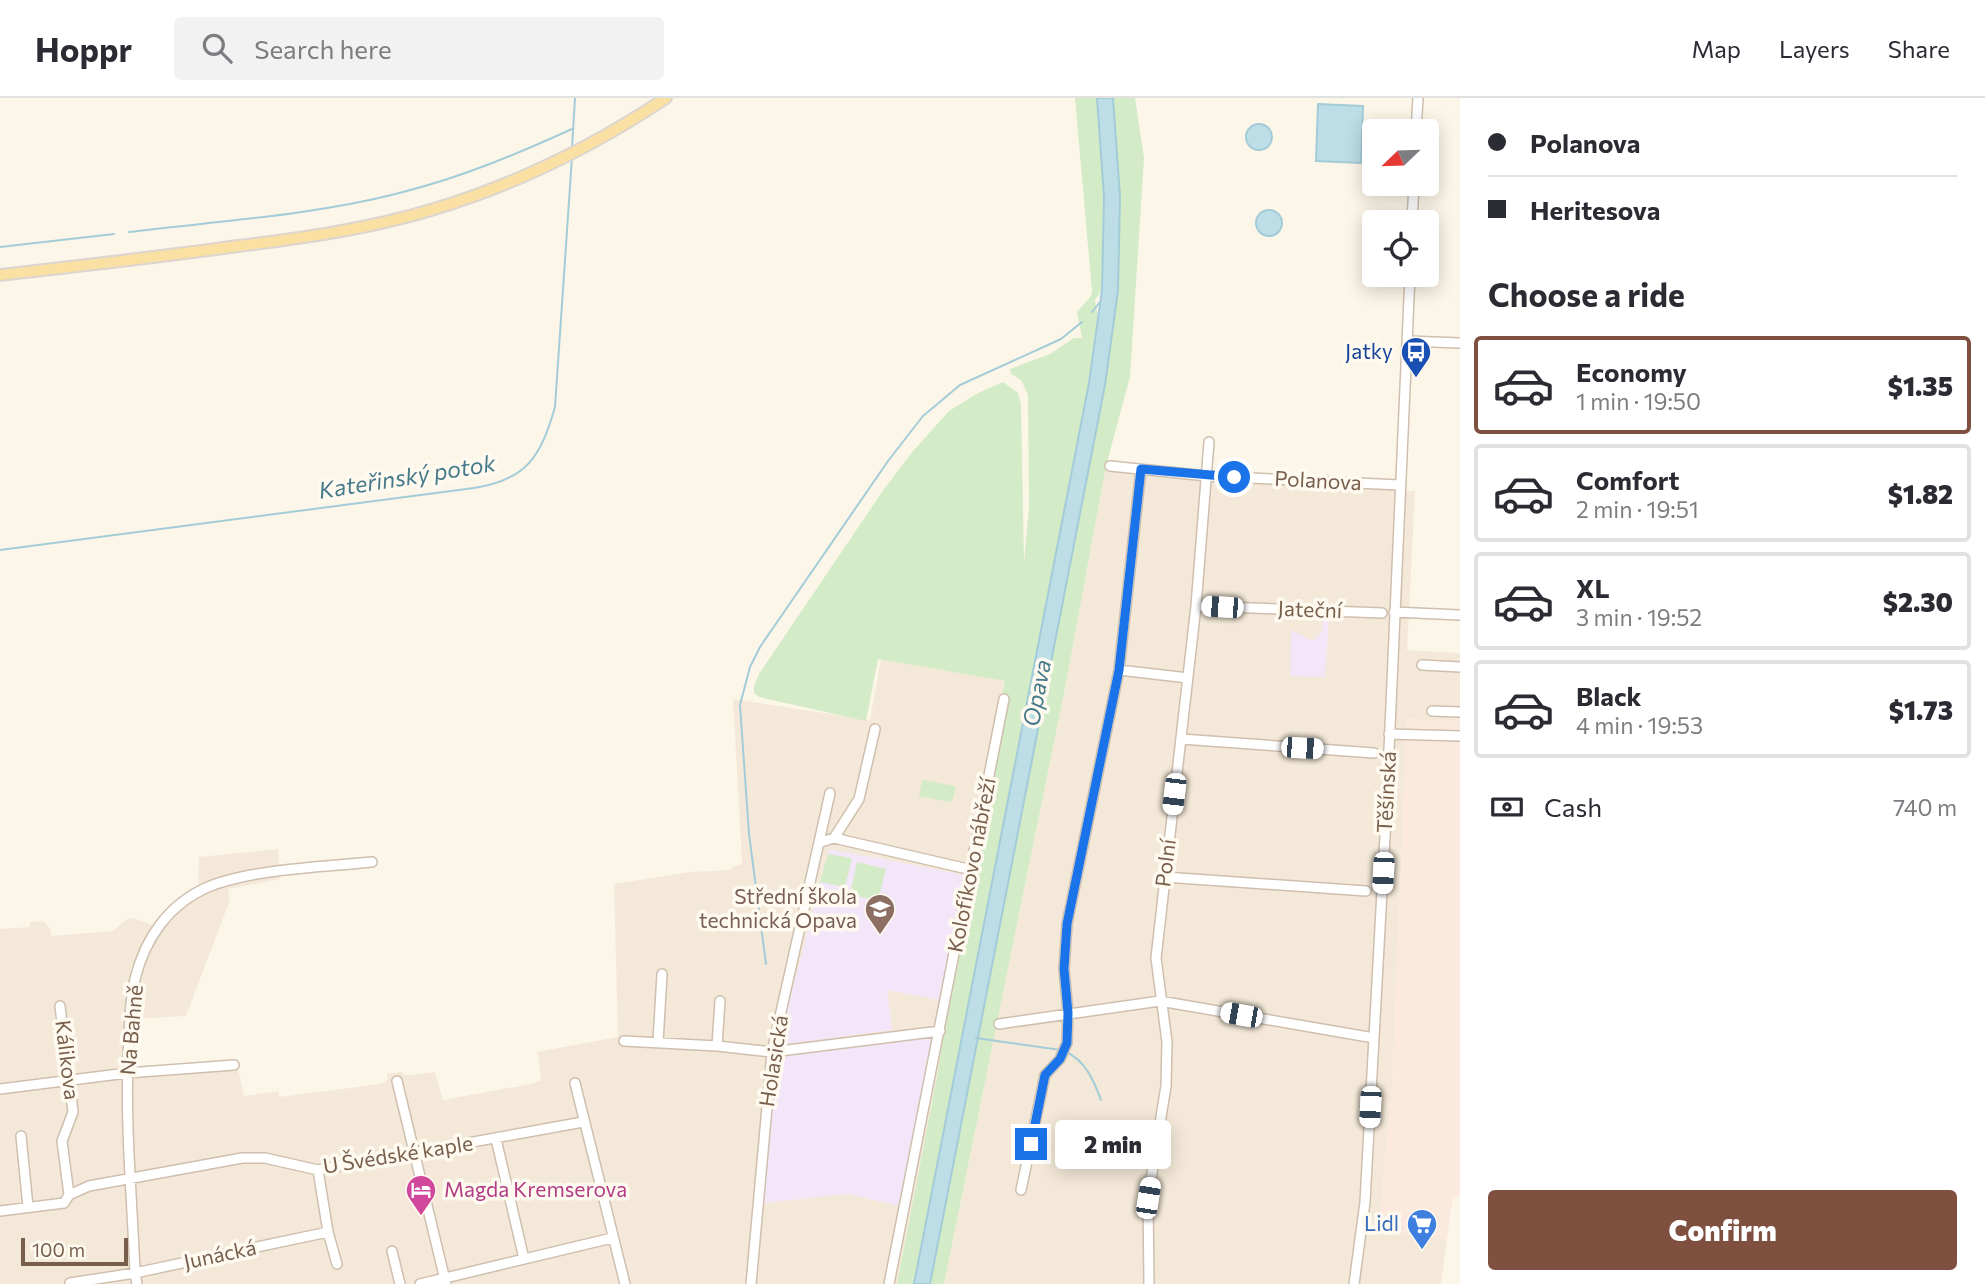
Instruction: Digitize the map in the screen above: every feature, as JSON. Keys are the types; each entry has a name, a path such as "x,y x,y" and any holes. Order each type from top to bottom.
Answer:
{"main road":[{"path":"0,275 312,237 430,210 550,165 666,98"}],"street":[{"path":"1417,119 1418,98"},
{"name":"Těšínská","path":"1354,1284 1365,1202 1409,287"},
{"path":"1407,341 1460,343"},
{"name":"Polní","path":"1149,1284 1148,1198 1166,1086 1167,1042 1156,958 1196,606 1209,442"},
{"name":"Polanova","path":"1110,466 1208,476 1401,485"},
{"path":"1021,1190 1045,1075 1060,1059 1067,1043 1068,1013 1064,969 1067,924 1119,670 1141,469"},
{"name":"Jateční","path":"1196,606 1381,614"},
{"path":"1394,612 1460,615"},
{"path":"1422,664 1460,667"},
{"path":"1119,670 1188,678"},
{"name":"Kolofíkovo nábřeží","path":"889,1284 1004,699"},
{"path":"1432,711 1460,712"},
{"path":"834,838 859,799 875,729"},
{"path":"1389,734 1460,736"},
{"path":"1181,739 1374,753"},
{"name":"Holasická","path":"751,1284 772,1052 830,793"},
{"path":"821,842 834,838 972,870"},
{"name":"Na Bahně","path":"137,1284 127,1073 131,1005 136,973 159,924 178,905 209,887 237,878 372,862"},
{"path":"1164,877 1366,891"},
{"path":"658,1042 662,974"},
{"path":"717,1046 719,1001"},
{"path":"999,1024 1160,1001 1374,1038"},
{"name":"Kálikova","path":"60,1006 73,1112 62,1141 69,1195"},
{"path":"624,1041 772,1052 940,1031"},
{"path":"0,1088 127,1073 234,1065"},
{"path":"397,1081 445,1281"},
{"path":"575,1083 625,1284"},
{"name":"U Švédské kaple","path":"28,1207 64,1203 69,1195 89,1186 242,1158 265,1158 318,1170 583,1122"},
{"path":"0,1211 28,1207 21,1136"},
{"path":"496,1139 524,1259"},
{"path":"318,1170 328,1232 337,1264"},
{"name":"Junácká","path":"70,1283 135,1273 328,1232"},
{"path":"420,1284 445,1281 612,1238"},
{"path":"392,1251 400,1284"}],"shaded area":[{"path":"1106,466 1259,484 1415,491 1407,650 1460,653 1460,722 1407,719 1392,1089 1379,1228 1447,1240 1441,1284 944,1284 1065,688"},
{"path":"1323,617 1329,617 1325,677 1290,676 1291,630 1313,641 1322,631"},
{"path":"881,659 1005,681 969,872 937,1077 897,1284 0,1284 0,929 30,927 30,922 43,921 50,929 51,936 113,931 127,919 133,918 161,928 198,895 199,857 278,849 280,879 228,889 230,900 186,1016 134,1019 133,1070 237,1064 244,1096 278,1091 279,1097 383,1083 388,1079 387,1074 401,1072 413,1075 435,1072 443,1100 531,1084 541,1080 537,1052 618,1037 614,884 690,872 730,870 733,866 742,864 733,699 870,720"},
{"path":"1407,719 1460,722 1460,1194 1452,1201 1447,1240 1379,1228 1392,1089"},
{"name":"Střední škola technická Opava","path":"829,849 966,875 940,1000 887,990 892,1030 778,1045"},
{"path":"933,1038 899,1206 849,1194 764,1203 776,1057"}],"green space":[{"path":"1075,98 1098,98 1104,180 1101,291 1095,300 1098,316 1089,383 914,1284 897,1284 937,1077 969,872 1005,681 878,659 866,721 759,697 754,693 754,686 759,674 882,492 913,451 949,411 978,393 1003,382 1018,393 1021,406 1024,563 1029,507 1028,395 1021,380 1011,374 1010,369 1050,354 1074,338 1082,338 1077,312 1092,291"},
{"path":"1113,98 1135,98 1144,158 1130,377 1106,466 1065,688 944,1284 930,1284 1105,385 1118,291 1120,197"},
{"path":"922,780 956,786 953,799 950,802 919,796"},
{"path":"828,854 852,858 845,887 820,882"},
{"path":"857,862 886,869 878,901 850,894"}],"water":[{"name":"Opava","path":"1097,98 1113,98 1120,197 1118,291 1105,385 930,1284 914,1284 1089,383 1102,290 1104,197"},
{"path":"1318,104 1363,106 1361,163 1316,161"},
{"path":"1259,124 1268,128 1272,137 1268,146 1259,150 1250,146 1246,137 1250,128"},
{"path":"1269,210 1278,214 1282,223 1278,232 1269,236 1260,232 1256,223 1260,214"}],"waterway":[{"name":"Kateřinský potok","path":"572,148 575,98"},
{"path":"129,232 302,212 370,200 468,172 572,129"},
{"name":"Kateřinský potok","path":"0,550 474,488 507,479 519,472 537,452 555,407 572,157"},
{"path":"0,247 114,234"},
{"path":"1092,312 1100,302"},
{"path":"766,964 749,834 740,705 750,667 760,647 888,461 923,416 960,385 1061,339 1082,322"},
{"path":"976,1038 1061,1050"},
{"path":"1066,1052 1084,1066 1101,1100"}],"place":[{"name":"Jatky","path":"1416,379"},
{"name":"Střední škola technická Opava","path":"880,936"},
{"name":"Magda Kremserova","path":"421,1217"},
{"name":"Lidl","path":"1422,1251"}],"route":[{"path":"1031,1144 1045,1075 1060,1059 1067,1043 1068,1013 1064,969 1067,924 1119,670 1141,469 1234,477"}]}
